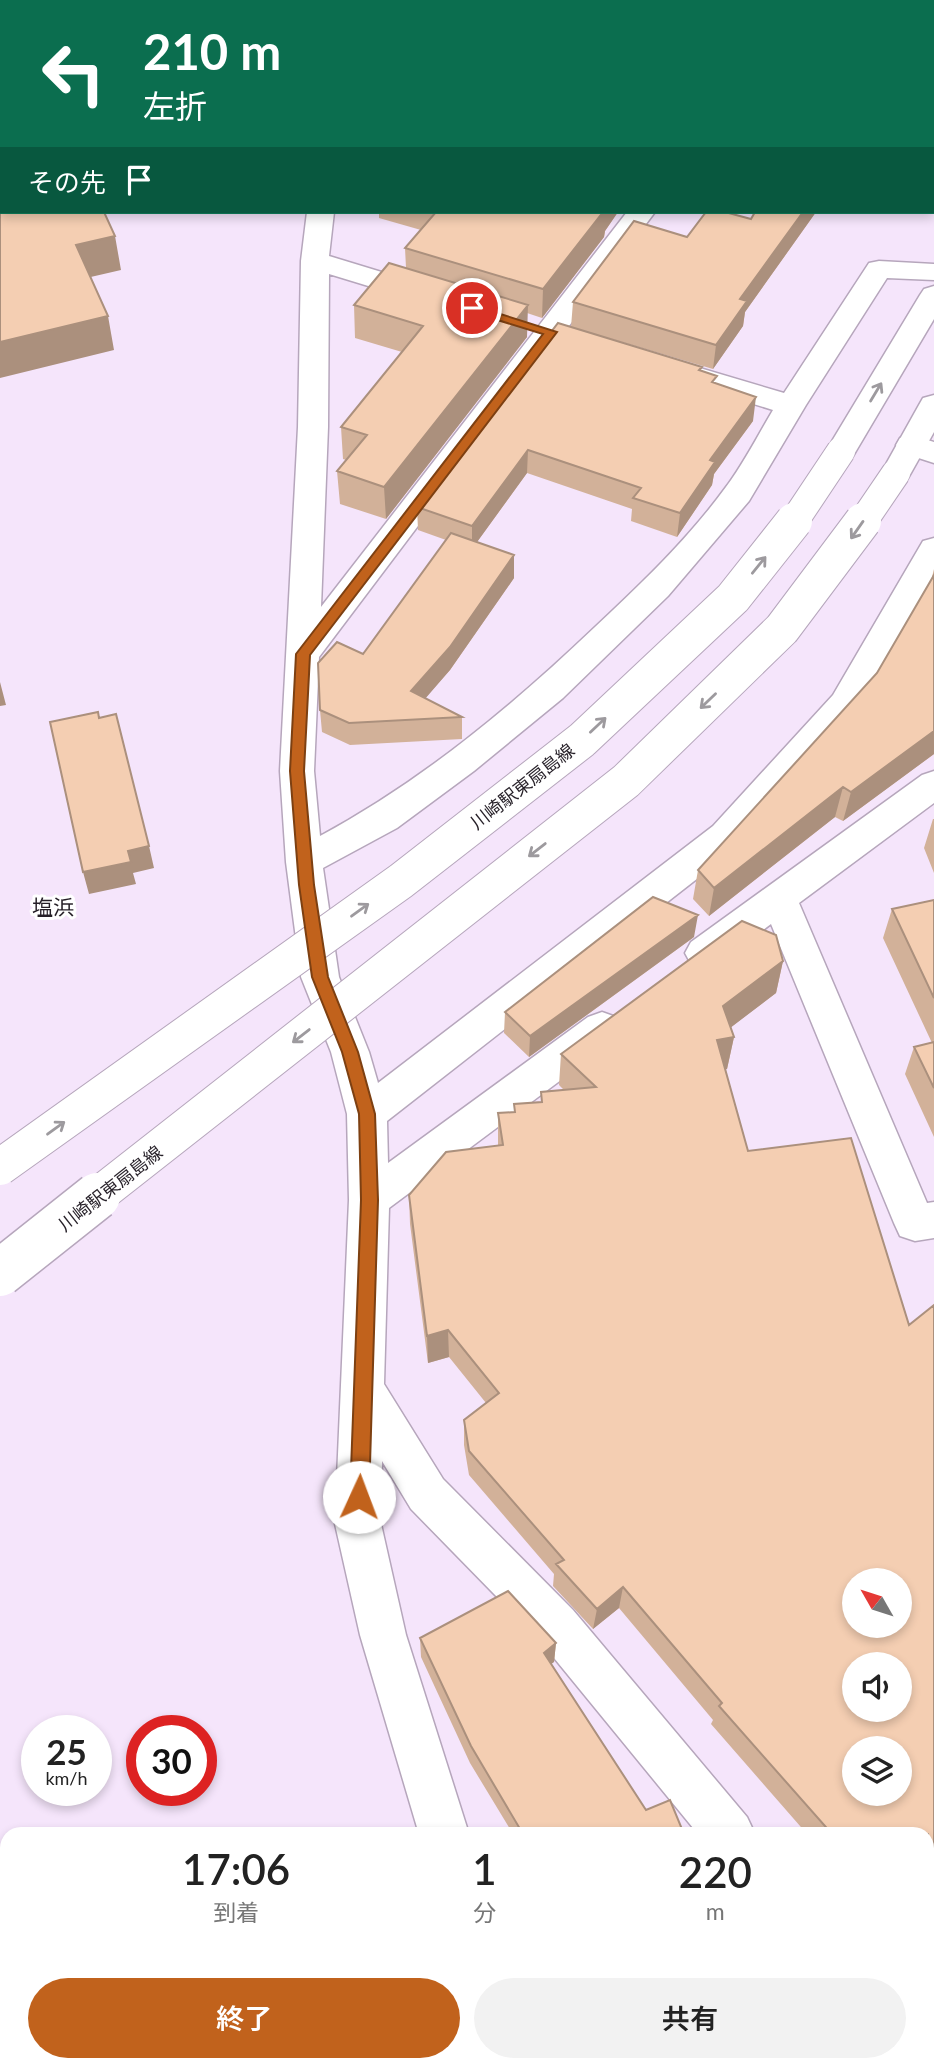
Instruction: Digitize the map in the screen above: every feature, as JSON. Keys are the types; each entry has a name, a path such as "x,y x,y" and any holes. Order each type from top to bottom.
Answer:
{"main road":[{"path":"318,235 347,214"},
{"path":"303,654 640,214"},
{"path":"318,235 446,300"},
{"path":"318,235 313,427 297,771 304,862 320,977 350,1052 367,1114 369,1200 358,1524 383,1635 442,1827"},
{"path":"304,862 384,818 462,762 551,689 657,588 738,494 791,405 879,269 934,272"},
{"name":"川崎駅東扇島線","path":"0,1167 401,881 582,740 733,598 792,524 841,451 934,295"},
{"path":"644,360 791,405"},
{"name":"川崎駅東扇島線","path":"0,1273 626,781 782,629 914,457 934,405"},
{"path":"367,1114 726,836 845,704 934,549"},
{"path":"679,971 934,784"},
{"path":"779,898 915,1223 934,1220"},
{"path":"369,1200 635,1004"},
{"path":"363,1389 427,1494 557,1626 724,1827"}],"building":[{"path":"0,214 105,214 115,236 76,245 108,316 0,342"},
{"path":"434,214 601,214 543,289 405,248"},
{"path":"704,214 732,214 751,219 754,214 802,214 740,299 747,301 716,345 573,302 634,221 687,237"},
{"path":"389,263 528,305 384,487 337,471 367,435 341,427 423,326 354,305"},
{"path":"558,323 702,367 699,370 717,376 712,382 756,397 710,460 715,462 680,513 633,498 641,488 528,450 472,526 417,507"},
{"path":"451,533 514,555 450,647 411,691 462,717 349,723 320,710 318,663 337,642 363,654"},
{"path":"934,575 934,731 851,792 843,787 714,888 698,870 877,673"},
{"path":"98,712 99,718 116,714 149,846 128,851 131,862 83,872 50,722"},
{"path":"653,897 698,915 530,1036 505,1012"},
{"path":"934,900 934,998 892,909"},
{"path":"742,921 776,935 783,961 723,1006 734,1037 717,1040 748,1151 851,1138 909,1325 934,1305 934,1827 826,1827 719,1706 722,1703 623,1587 597,1609 556,1564 564,1560 469,1451 464,1420 499,1393 448,1330 427,1336 409,1195 446,1152 503,1145 498,1113 515,1112 514,1104 542,1102 541,1092 596,1087 561,1054"},
{"path":"934,1042 934,1088 914,1047"},
{"path":"508,1591 556,1643 544,1653 646,1810 670,1800 681,1827 519,1827 471,1746 420,1638"}],"district":[{"name":"塩浜","path":"53,906"}],"route":[{"path":"359,1497 369,1200 367,1114 350,1052 320,977 307,885 297,771 303,654 551,332 472,308"}]}
